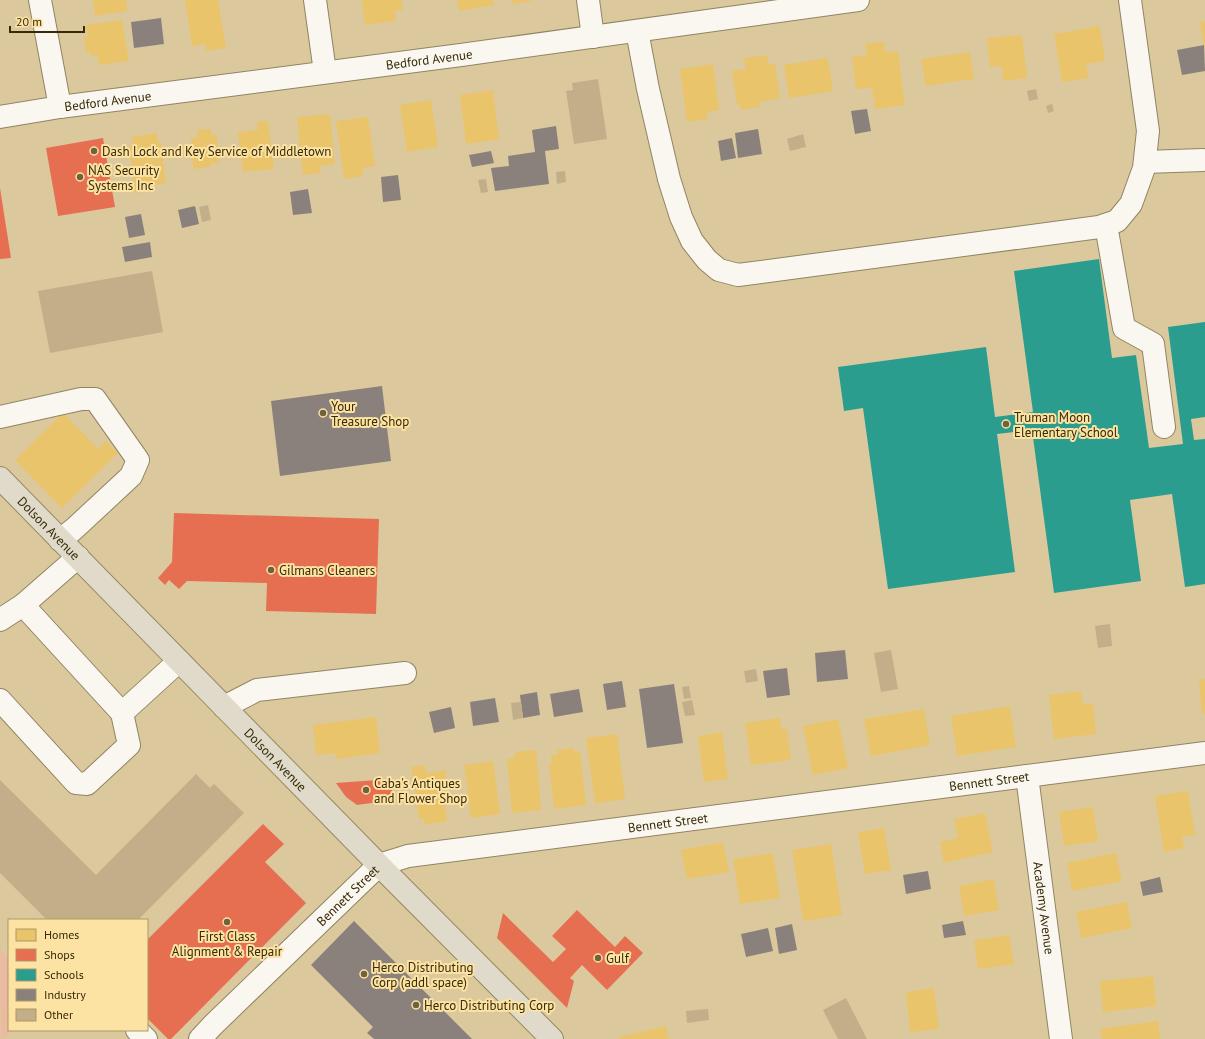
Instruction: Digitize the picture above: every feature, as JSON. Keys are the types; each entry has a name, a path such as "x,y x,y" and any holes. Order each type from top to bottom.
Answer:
{"main road":[{"name":"Dolson Avenue","path":"3,488 78,558 379,866 552,1039"}],"street":[{"path":"40,0 60,107"},
{"path":"315,0 325,72"},
{"path":"588,0 593,37"},
{"name":"Bedford Avenue","path":"0,117 60,107 593,37 857,0"},
{"path":"637,31 648,88 669,179 681,217 692,241 707,260 719,270 738,275 1099,228 1117,221 1130,204 1144,168 1148,131 1130,0"},
{"path":"1145,162 1202,160"},
{"path":"1106,225 1124,328 1153,344 1164,427"},
{"path":"0,417 81,399 95,399 138,460 131,476 74,530 60,540"},
{"path":"0,620 23,605 78,558"},
{"path":"0,700 76,783 87,784 129,745 122,713 23,605"},
{"path":"122,713 179,661"},
{"path":"224,707 257,690 405,673"},
{"name":"Bennett Street","path":"200,1039 379,866 408,856 1205,753"},
{"name":"Academy Avenue","path":"1027,776 1061,1039"},
{"path":"137,1031 146,1039"}],"shaded area":[{"path":"0,949 8,959 8,1031 13,1031 1,1039"}],"building: Homes":[{"path":"93,0 126,0 127,11 95,16"},
{"path":"185,0 218,0 226,48 206,51 205,44 192,46"},
{"path":"362,0 401,0 403,10 395,11 396,21 365,25"},
{"path":"457,0 493,0 494,5 459,11"},
{"path":"512,0 532,0 532,1 513,4"},
{"path":"122,20 129,61 99,65 97,55 91,56 90,52 86,53 84,37 88,36 86,25"},
{"path":"1205,21 1205,47 1204,47 1200,22"},
{"path":"1100,26 1105,61 1086,64 1089,78 1062,82 1054,34"},
{"path":"1022,35 1027,78 1003,81 1002,66 990,67 987,38"},
{"path":"884,42 885,52 898,51 905,105 875,109 872,88 856,89 852,57 867,55 865,44"},
{"path":"970,52 974,79 926,86 921,59"},
{"path":"767,55 768,64 775,64 780,98 759,102 760,107 741,110 740,105 737,105 732,71 746,69 744,58"},
{"path":"828,58 833,91 789,98 784,65"},
{"path":"713,64 719,110 707,112 708,119 687,122 680,69"},
{"path":"493,90 499,139 466,144 460,95"},
{"path":"431,100 438,147 407,152 400,105"},
{"path":"330,114 335,164 320,166 321,173 303,175 297,117"},
{"path":"368,117 375,166 362,168 363,176 344,179 336,121"},
{"path":"268,121 274,169 243,172 238,132 258,130 257,122"},
{"path":"211,129 212,136 217,135 219,163 211,163 211,167 193,169 193,160 191,160 190,148 192,147 191,138 198,137 197,130"},
{"path":"157,133 158,143 161,142 166,183 145,186 146,192 135,193 129,146 133,145 132,137"},
{"path":"63,413 98,449 106,441 118,453 62,508 15,460"},
{"path":"1205,679 1205,714 1202,714 1199,680"},
{"path":"1081,691 1083,705 1093,703 1096,734 1054,739 1049,695"},
{"path":"1010,706 1016,747 957,756 951,716"},
{"path":"924,709 930,745 871,756 864,719"},
{"path":"376,717 380,753 336,759 335,753 316,755 313,725"},
{"path":"780,718 781,729 787,729 791,760 751,765 745,723"},
{"path":"838,719 848,768 813,775 803,726"},
{"path":"722,732 728,779 704,782 698,736"},
{"path":"617,734 625,799 595,803 586,738"},
{"path":"574,748 575,752 580,751 586,805 554,809 549,764 552,764 551,755 558,755 557,750"},
{"path":"536,750 541,810 512,813 507,759 515,758 515,752"},
{"path":"493,761 500,814 471,818 464,765"},
{"path":"425,765 426,773 445,770 448,787 442,788 447,821 424,825 424,818 419,819 411,767"},
{"path":"1188,791 1195,835 1182,837 1184,848 1164,852 1155,796"},
{"path":"1093,807 1098,841 1064,846 1059,812"},
{"path":"985,813 993,852 944,863 940,842 958,838 954,819"},
{"path":"884,828 891,870 865,874 858,832"},
{"path":"723,842 729,872 687,879 681,850"},
{"path":"831,844 842,915 803,921 792,850"},
{"path":"773,853 780,898 740,904 733,859"},
{"path":"1116,853 1122,881 1072,891 1067,863"},
{"path":"994,879 999,910 964,916 959,886"},
{"path":"1127,902 1132,928 1081,938 1076,912"},
{"path":"1009,935 1014,964 978,969 974,940"},
{"path":"1153,976 1156,1006 1103,1012 1100,981"},
{"path":"934,988 939,1029 910,1032 906,992"},
{"path":"1158,1021 1160,1039 1102,1039 1100,1029"},
{"path":"666,1026 669,1039 619,1039 619,1037"}],"building: Shops":[{"name":"NAS Security Systems Inc","path":"103,138 115,207 58,216 46,148"},
{"path":"0,188 11,258 0,259"},
{"name":"Gilmans Cleaners","path":"174,513 379,519 376,614 266,611 267,583 187,581 179,589 169,580 165,585 158,578 172,562"},
{"name":"Caba's Antiques and Flower Shop","path":"391,779 393,800 357,805 346,797 336,783"},
{"name":"First Class Alignment & Repair","path":"263,824 284,844 265,862 306,903 171,1039 168,1039 148,1019 148,939"},
{"name":"Gulf","path":"577,910 615,947 625,936 643,953 607,990 582,965 570,978 574,981 567,1008 497,938 503,913 553,962 566,949 552,936"}],"building: Schools":[{"name":"Truman Moon Elementary School","path":"1099,259 1112,358 1136,355 1149,448 1183,444 1168,327 1205,322 1205,417 1191,419 1194,440 1205,439 1205,584 1185,587 1172,494 1130,500 1141,581 1054,593 1032,430 997,434 1015,572 888,589 863,408 844,411 838,367 986,347 995,417 1033,412 1014,271"}],"building: Industry":[{"path":"161,18 164,44 134,48 131,22"},
{"path":"1204,45 1205,71 1182,75 1177,50"},
{"path":"867,109 871,131 855,134 851,111"},
{"path":"556,126 559,149 545,151 549,184 495,191 491,168 509,166 508,156 535,152 532,130"},
{"path":"758,129 762,154 738,158 735,133"},
{"path":"732,138 736,158 721,161 718,141"},
{"path":"491,151 494,163 472,167 469,155"},
{"path":"398,175 401,200 383,202 381,177"},
{"path":"308,189 312,213 293,215 290,192"},
{"path":"195,206 199,224 182,228 178,210"},
{"path":"141,214 145,235 129,238 125,217"},
{"path":"150,242 152,257 125,262 122,247"},
{"path":"382,386 391,461 280,476 271,401"},
{"path":"845,650 848,679 817,682 815,653"},
{"path":"787,668 790,695 767,698 763,671"},
{"path":"622,681 626,707 607,710 603,684"},
{"path":"674,684 683,743 647,748 639,689"},
{"path":"579,689 583,712 554,717 550,694"},
{"path":"537,692 540,715 523,718 520,695"},
{"path":"495,698 499,722 473,726 470,702"},
{"path":"451,707 455,728 434,733 429,712"},
{"path":"928,871 931,889 906,894 903,875"},
{"path":"1160,877 1163,892 1143,896 1140,882"},
{"name":"Herco Distributing Corp (addl space)","path":"354,921 472,1039 374,1039 367,1033 373,1027 311,965"},
{"path":"963,921 966,935 944,938 942,925"},
{"path":"792,924 797,950 779,954 775,928"},
{"path":"768,928 773,951 746,957 741,934"}],"building: Other":[{"path":"598,79 607,139 574,144 566,91 573,90 572,83"},
{"path":"1036,89 1038,99 1029,101 1027,91"},
{"path":"1052,104 1054,111 1048,113 1046,106"},
{"path":"803,134 806,147 790,151 787,139"},
{"path":"565,171 566,182 557,184 556,172"},
{"path":"486,179 488,192 481,193 478,180"},
{"path":"208,205 211,220 202,222 199,207"},
{"path":"152,271 163,332 50,353 38,291"},
{"path":"1110,624 1112,646 1098,648 1095,626"},
{"path":"891,650 898,689 881,692 874,653"},
{"path":"756,669 758,681 746,683 744,671"},
{"path":"689,686 691,698 684,699 682,687"},
{"path":"692,700 695,715 685,716 682,702"},
{"path":"521,702 523,718 513,720 511,703"},
{"path":"196,774 210,788 214,784 244,813 139,919 46,919 0,873 0,780 96,875"},
{"path":"846,998 867,1039 838,1039 823,1010"},
{"path":"708,1009 709,1020 687,1023 686,1011"}],"place":[{"name":"Dash Lock and Key Service of Middletown","path":"94,151"},
{"name":"NAS Security Systems Inc","path":"80,177"},
{"name":"Your Treasure Shop","path":"323,413"},
{"name":"Truman Moon Elementary School","path":"1006,424"},
{"name":"Gilmans Cleaners","path":"271,570"},
{"name":"Caba's Antiques and Flower Shop","path":"366,790"},
{"name":"First Class Alignment & Repair","path":"227,922"},
{"name":"Gulf","path":"598,958"},
{"name":"Herco Distributing Corp (addl space)","path":"364,974"},
{"name":"Herco Distributing Corp","path":"416,1005"}]}
